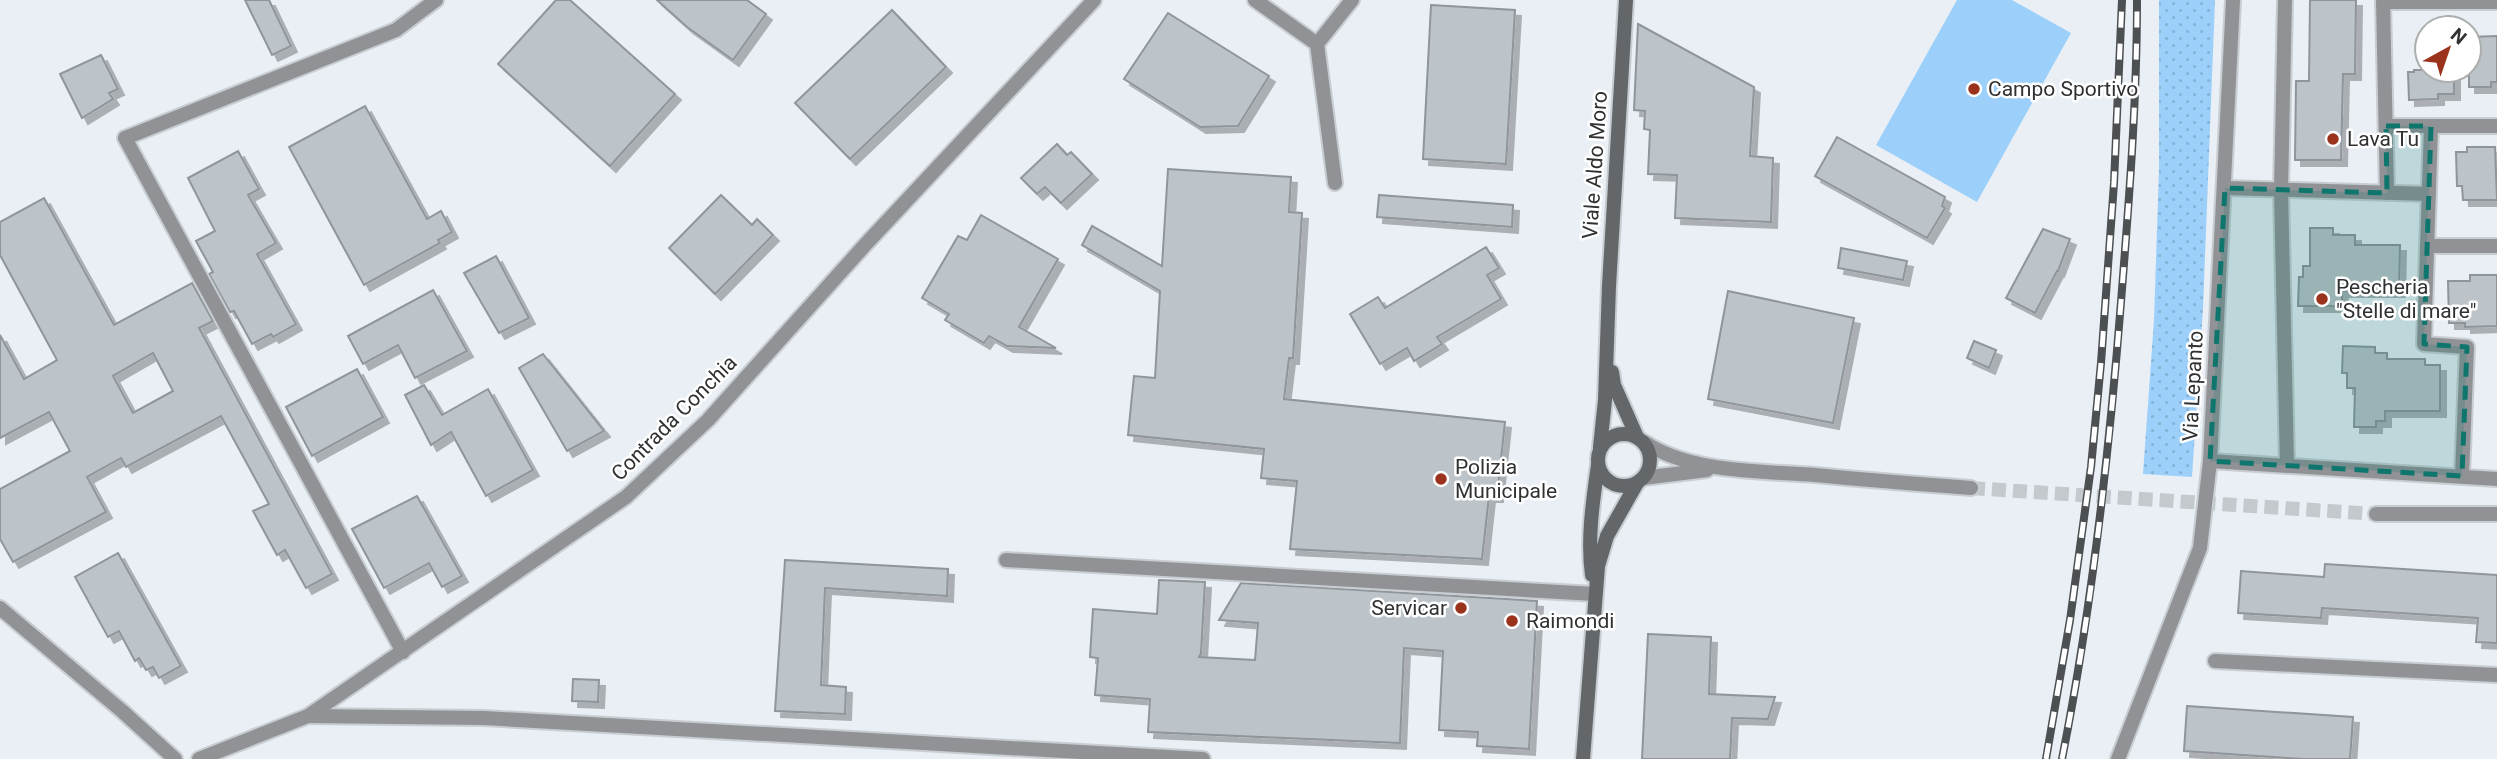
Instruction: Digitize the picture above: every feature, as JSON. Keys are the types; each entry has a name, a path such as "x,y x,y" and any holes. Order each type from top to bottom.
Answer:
{"main road":[{"name":"Viale Aldo Moro","path":"1600,447 1604,426 1626,0"},
{"name":"Viale Aldo Moro","path":"1608,332 1614,385 1640,439"},
{"path":"1583,759 1598,566 1606,536 1650,465 1650,457 1640,439 1630,434 1613,435 1600,447 1592,503 1590,562 1595,594"},
{"path":"1598,464 1601,473 1614,485 1623,486 1640,481"}],"street":[{"path":"403,652 125,138 396,30 436,0"},
{"name":"Contrada Conchia","path":"199,759 308,716 626,497 708,420 865,245 1094,0"},
{"path":"1255,0 1317,44"},
{"path":"1335,183 1317,44 1352,0"},
{"name":"Via Lepanto","path":"2118,759 2200,548 2210,461 2234,0"},
{"path":"2285,0 2281,190 2287,466"},
{"path":"2387,193 2383,1 2497,2"},
{"path":"2386,126 2497,127"},
{"path":"2431,126 2424,344 2467,347 2462,476"},
{"path":"2225,188 2429,194"},
{"path":"2427,246 2497,246"},
{"path":"1640,439 1660,453 1679,460 1737,469 1971,488"},
{"path":"2210,461 2497,479"},
{"path":"1640,481 1688,471 1737,469"},
{"path":"2376,514 2497,514"},
{"path":"1006,560 1595,594"},
{"path":"0,608 175,759"},
{"path":"2215,661 2497,675"},
{"path":"308,716 484,718 1203,759"}],"highlighted area":[{"path":"2386,126 2431,126 2424,344 2467,347 2462,476 2210,461 2225,188 2387,193"}],"shaded area":[{"name":"Campo Sportivo","path":"1957,0 2012,0 2071,33 1977,202 1876,145"},
{"path":"2159,0 2215,0 2203,308 2192,477 2143,474 2154,320 2159,169"}],"building":[{"path":"245,0 269,0 291,46 272,55"},
{"path":"556,0 570,0 675,94 610,166 498,64"},
{"path":"657,0 747,0 766,14 733,60 687,27"},
{"path":"2310,0 2356,0 2355,74 2343,74 2341,160 2295,160 2296,81 2309,81"},
{"path":"1431,5 1515,10 1506,164 1423,159"},
{"path":"892,10 946,67 850,159 795,103"},
{"path":"1168,13 1269,76 1238,126 1200,127 1124,79"},
{"path":"1638,24 1754,87 1750,156 1773,158 1771,222 1675,218 1677,175 1648,174 1650,130 1644,129 1645,111 1634,110"},
{"path":"2483,36 2497,36 2497,82 2491,82 2491,87 2469,87 2469,84 2483,84"},
{"path":"101,55 118,89 109,93 113,99 82,118 60,74"},
{"path":"2408,72 2413,72 2413,84 2454,84 2454,94 2438,94 2438,99 2409,100"},
{"path":"365,106 427,219 441,211 452,232 438,240 440,243 364,285 289,147"},
{"path":"1837,137 1945,197 1942,206 1945,208 1927,238 1815,176"},
{"path":"1057,144 1067,155 1071,152 1092,174 1061,203 1045,187 1037,194 1021,178"},
{"path":"2467,147 2495,147 2497,200 2463,200 2462,186 2457,186 2456,152 2467,152"},
{"path":"238,151 259,189 248,195 276,243 257,254 296,324 273,337 271,334 252,344 209,274 213,272 196,241 215,231 188,178"},
{"path":"1168,169 1291,177 1289,212 1302,213 1293,358 1289,358 1284,399 1505,422 1497,496 1489,496 1482,559 1290,549 1297,481 1261,478 1264,449 1128,435 1134,376 1155,378 1160,291 1082,245 1092,226 1162,266"},
{"path":"721,195 752,225 757,219 773,235 715,294 669,248"},
{"path":"1379,195 1513,205 1512,227 1377,217"},
{"path":"44,198 114,325 192,283 213,321 199,328 332,574 306,588 285,550 277,555 253,511 269,504 221,416 126,467 121,458 87,477 106,512 13,562 0,539 0,489 70,451 49,412 0,438 0,335 24,379 57,360 0,255 0,222","holes":["153,353 173,391 133,413 113,376"]},
{"path":"981,215 1058,259 1019,327 1056,348 1007,346 989,336 984,343 945,320 949,314 922,298 958,236 967,240"},
{"path":"2310,228 2333,228 2333,235 2355,235 2355,245 2400,245 2399,291 2342,291 2342,306 2298,306 2299,277 2303,277 2303,266 2310,266"},
{"path":"2043,229 2070,239 2058,271 2035,313 2006,298"},
{"path":"1486,247 1499,268 1487,275 1501,299 1437,337 1442,344 1414,361 1407,348 1380,364 1350,314 1378,297 1385,308"},
{"path":"1841,248 1907,261 1903,280 1838,268"},
{"path":"496,256 529,318 499,333 464,273"},
{"path":"2470,275 2497,275 2497,326 2465,327 2465,323 2449,323 2448,281 2470,281"},
{"path":"433,290 467,351 415,378 398,345 363,364 348,336"},
{"path":"1728,291 1854,318 1833,423 1708,399"},
{"path":"1974,341 1996,350 1989,368 1967,358"},
{"path":"2343,346 2375,347 2375,353 2387,353 2387,359 2425,359 2425,365 2440,365 2440,411 2385,411 2385,421 2376,421 2376,427 2354,427 2355,388 2347,388 2347,373 2342,373"},
{"path":"543,354 604,431 567,451 519,368"},
{"path":"357,369 383,417 312,456 286,407"},
{"path":"424,385 442,415 488,389 533,470 486,496 451,432 431,445 405,395"},
{"path":"417,496 462,576 442,587 429,563 384,588 352,529"},
{"path":"118,553 181,666 159,678 153,667 146,670 139,658 135,661 119,631 108,637 75,577"},
{"path":"785,560 948,569 947,596 825,588 821,685 846,687 845,714 775,711"},
{"path":"2325,564 2497,575 2497,643 2476,642 2478,618 2322,608 2321,618 2238,613 2241,571 2324,577"},
{"path":"1159,580 1205,582 1199,657 1255,660 1258,623 1219,620 1241,583 1537,601 1529,749 1477,746 1478,732 1439,730 1443,651 1404,648 1400,743 1148,732 1150,699 1095,695 1098,658 1090,657 1093,609 1157,614"},
{"path":"1648,634 1711,637 1709,694 1775,697 1768,719 1732,718 1730,759 1642,759"},
{"path":"573,679 599,680 598,702 572,701"},
{"path":"2187,706 2353,717 2350,759 2303,759 2184,751"}],"tunnel":[{"path":"1971,488 2376,514"}],"railway":[{"path":"2046,759 2070,620 2091,467 2114,183 2122,0"},
{"path":"2062,759 2091,588 2111,417 2132,151 2137,0"}],"place":[{"name":"Campo Sportivo","path":"1974,89"},
{"name":"Lava Tu","path":"2333,139"},
{"name":"Pescheria \"Stelle di mare\"","path":"2322,299"},
{"name":"Polizia Municipale","path":"1441,479"},
{"name":"Servicar","path":"1461,608"},
{"name":"Raimondi","path":"1512,621"}]}
